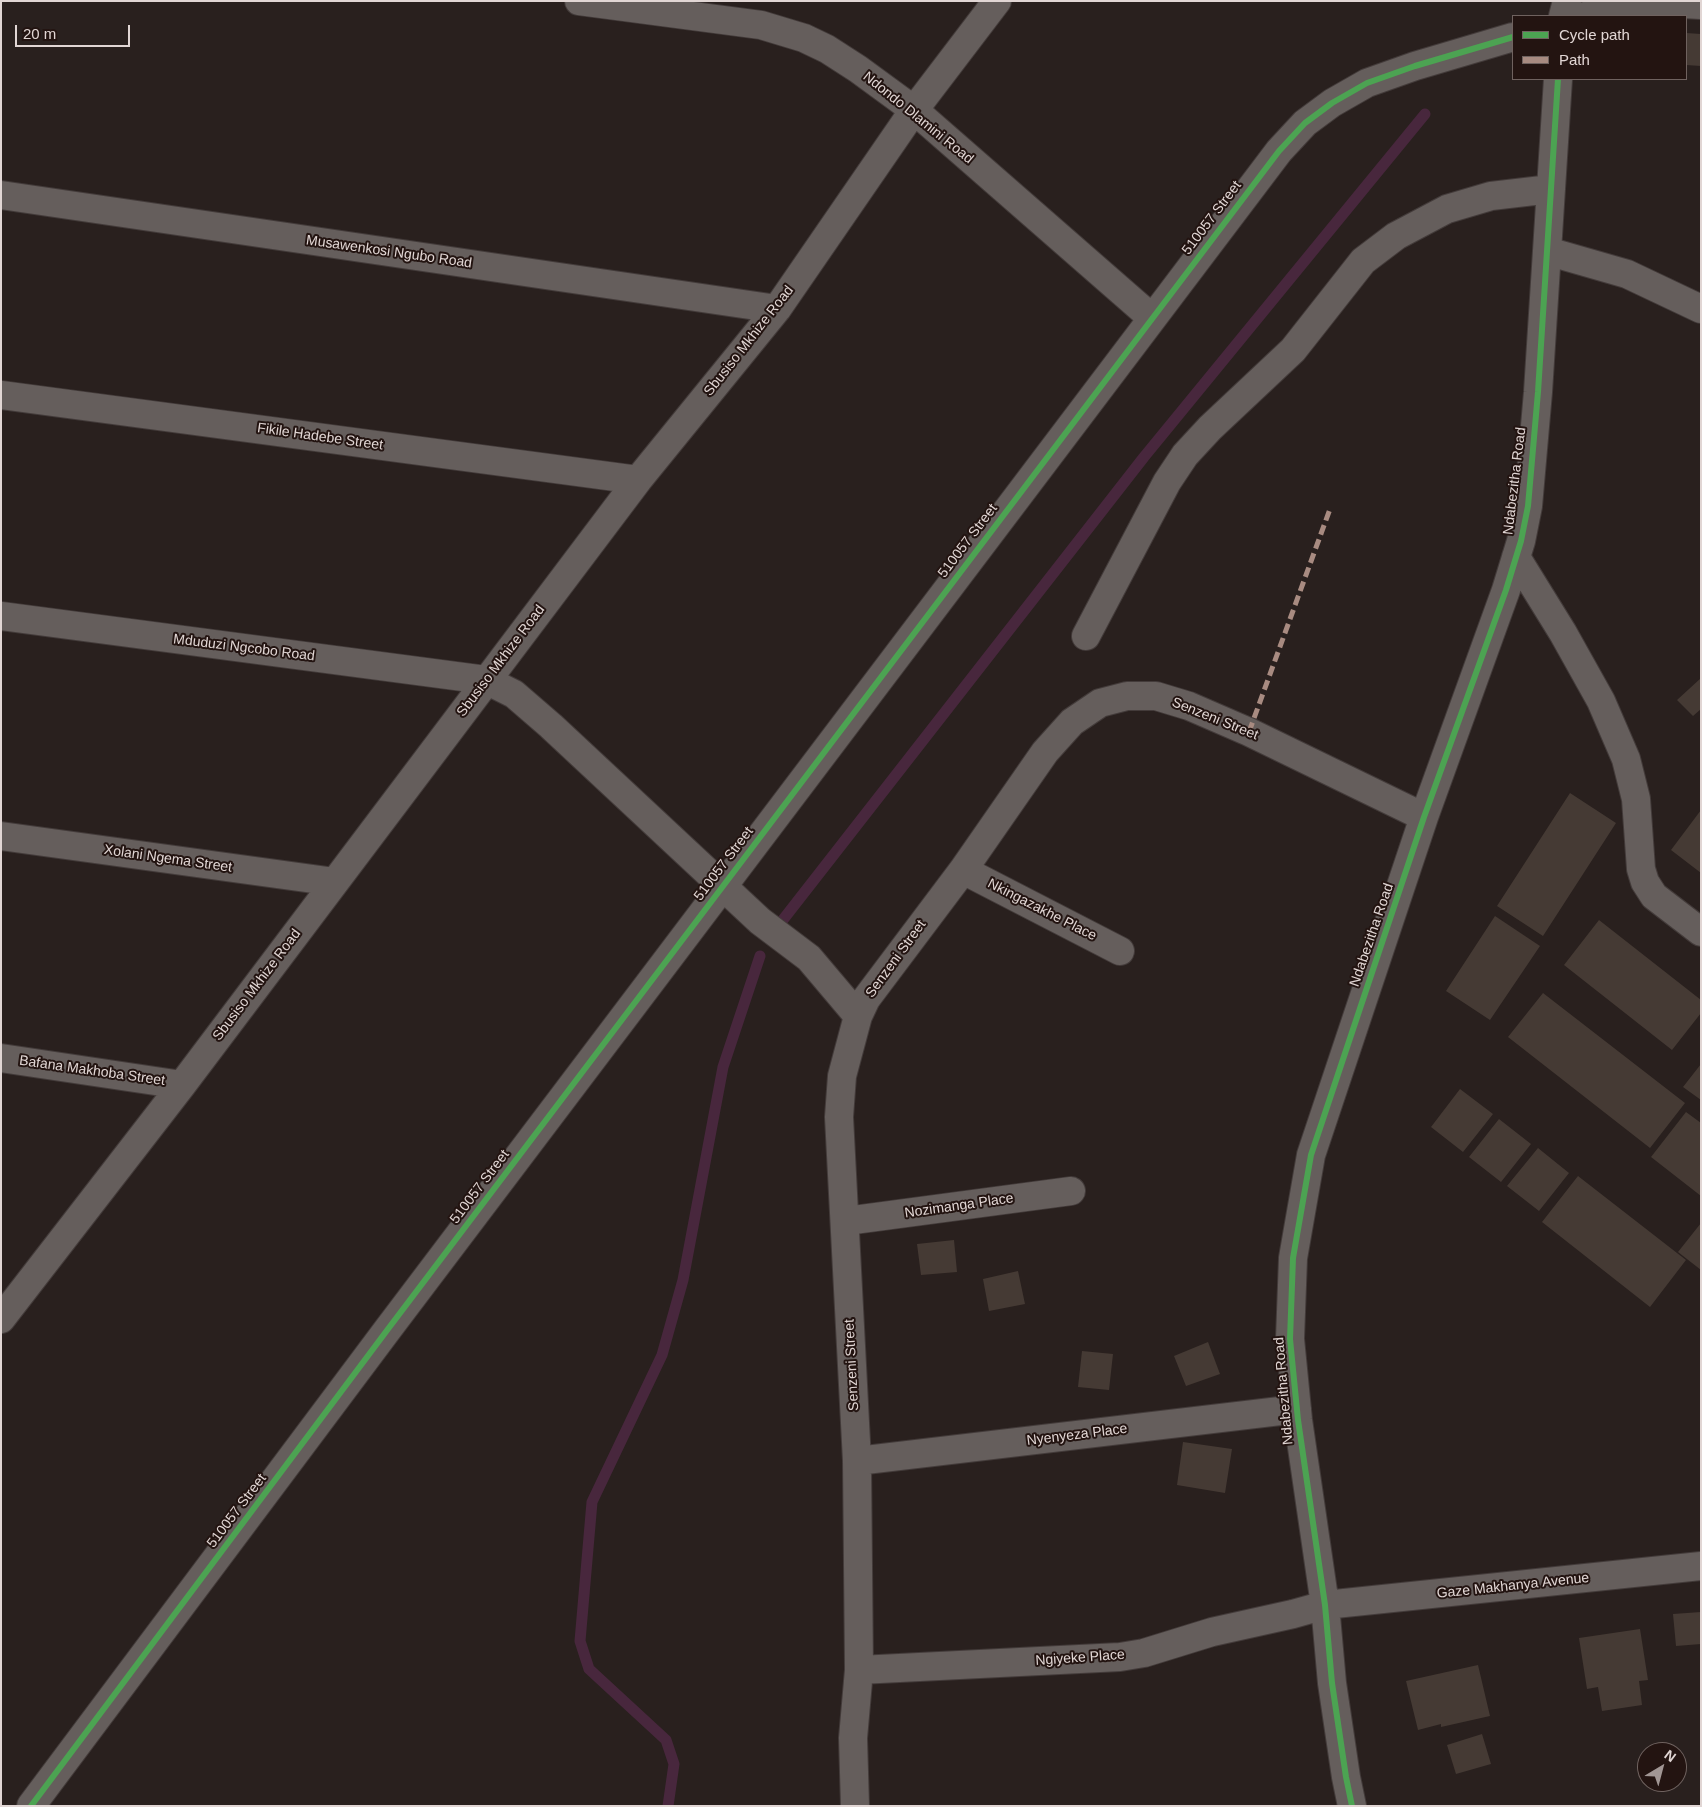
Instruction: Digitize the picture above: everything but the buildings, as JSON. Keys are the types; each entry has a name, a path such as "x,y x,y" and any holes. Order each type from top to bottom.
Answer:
{"street":[{"name":"Ndondo Dlamini Road","path":"579,1 731,11 761,25 804,38 827,49 914,110 1152,318"},
{"name":"Sbusiso Mkhize Road","path":"1,1319 13,1286 182,1084 638,480 777,309 914,110 997,1"},
{"path":"1563,15 1567,1"},
{"path":"1588,15 1622,6 1650,2 1701,5"},
{"name":"510057 Street","path":"31,1806 1279,151 1305,123 1332,103 1367,83 1415,66 1512,37"},
{"name":"Ndabezitha Road","path":"1352,1806 1332,1683 1325,1605 1297,1409 1290,1339 1293,1258 1311,1154 1424,818 1506,590 1528,506 1538,392 1558,80"},
{"path":"1086,636 1167,482 1185,455 1210,428 1293,350 1363,261 1396,236 1447,209 1491,196 1551,189"},
{"name":"Musawenkosi Ngubo Road","path":"1,195 777,309"},
{"path":"1547,251 1627,274 1701,309"},
{"name":"Fikile Hadebe Street","path":"1,395 638,480"},
{"path":"1516,557 1563,633 1601,701 1626,758 1636,799 1641,868 1645,882 1654,896 1701,932"},
{"name":"Mduduzi Ngcobo Road","path":"1,616 486,680 514,694 769,928 809,958 858,1016"},
{"name":"Senzeni Street","path":"855,1806 853,1738 859,1670 858,1461 839,1117 842,1076 858,1016 866,999 963,870 1045,752 1072,722 1100,703 1127,696 1156,696 1190,706 1249,732 1424,818"},
{"name":"Xolani Ngema Street","path":"1,836 335,882"},
{"name":"Nkingazakhe Place","path":"963,870 1120,951"},
{"name":"Bafana Makhoba Street","path":"1,1058 182,1084"},
{"name":"Nozimanga Place","path":"846,1221 1071,1191"},
{"name":"Nyenyeza Place","path":"858,1461 1297,1409"},
{"name":"Gaze Makhanya Avenue","path":"1325,1605 1701,1566"},
{"name":"Ngiyeke Place","path":"859,1670 1120,1658 1144,1653 1212,1632 1325,1605"}],"waterway":[{"path":"782,921 1144,457 1425,114"},
{"path":"668,1806 674,1764 666,1740 589,1669 580,1641 592,1502 662,1355 683,1280 723,1067 760,956"}],"marked path":[{"path":"1249,732 1330,509"}],"cycle path":[{"path":"31,1806 388,1329 1279,151 1305,123 1332,103 1367,83 1415,66 1512,37"},
{"path":"1352,1806 1332,1683 1325,1605 1298,1420 1290,1339 1293,1258 1311,1155 1424,817 1506,590 1521,541 1528,506 1538,392 1558,80"}]}
